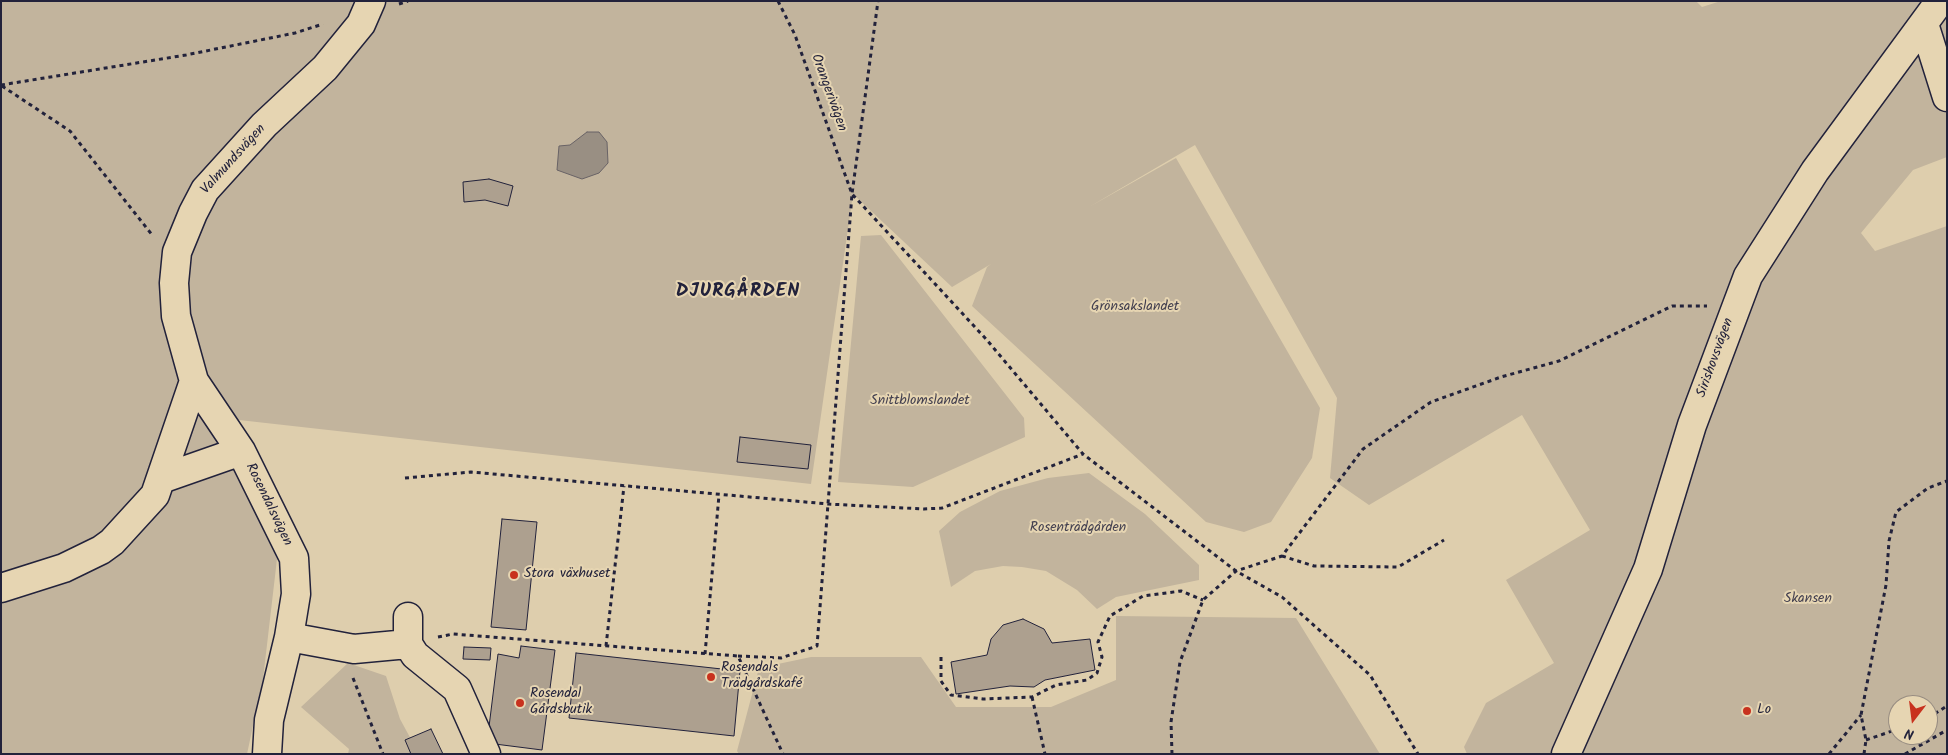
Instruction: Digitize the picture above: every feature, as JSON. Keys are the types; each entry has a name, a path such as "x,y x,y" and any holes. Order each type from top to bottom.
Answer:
{"street":[{"name":"Sirishovsvägen","path":"1566,754 1648,568 1692,425 1735,306 1748,276 1810,178 1940,1"},
{"name":"Valmundsvägen","path":"241,451 194,381 176,316 174,283 176,264 183,236 205,190 264,126 325,68 361,24 370,6"},
{"path":"1924,24 1947,97"},
{"path":"1,588 64,568 101,550 155,496 194,381"},
{"name":"Rosendalsvägen","path":"161,479 241,451 294,558 296,594 289,636 269,720 267,754"},
{"path":"289,636 354,649 408,630 415,655 457,689 486,754"}],"path":[{"name":"Orangerivägen","path":"778,1 796,35 852,194"},
{"path":"408,630 705,654 781,658 817,646 852,194 878,1"},
{"path":"1,85 195,54 295,33 370,6"},
{"path":"1,85 70,130 176,264"},
{"path":"852,194 986,339 1083,454 1236,571 1282,597 1370,674 1418,754"},
{"path":"1172,754 1171,722 1180,662 1203,600 1236,571 1282,556 1363,449 1431,402 1501,377 1559,361 1672,306 1735,306"},
{"path":"405,478 471,472 828,504 924,509 942,508 1083,454"},
{"path":"1864,754 1866,740 1861,715 1886,585 1889,541 1896,512 1928,488 1947,481"},
{"path":"606,646 624,486"},
{"path":"705,654 719,495"},
{"path":"1282,556 1314,566 1398,567 1444,540"},
{"path":"941,657 941,682 951,695 983,699 1032,697 1056,685 1088,680 1097,673 1102,657 1098,642 1110,616 1143,596 1181,592 1203,600"},
{"path":"354,649 352,674 384,754"},
{"path":"738,656 783,754"},
{"path":"1032,697 1045,754"},
{"path":"1829,754 1861,715"},
{"path":"1905,754 1947,730"},
{"path":"1866,740 1888,732"}],"green space":[{"path":"1,1 1696,1 1702,7 1721,1 1947,1 1947,157 1913,170 1861,233 1875,251 1947,226 1947,754 1467,754 1464,747 1486,703 1554,663 1506,580 1590,530 1522,415 1369,505 1330,478 1337,398 1195,145 1089,207 1176,158 1320,408 1312,458 1271,522 1244,532 1206,522 972,306 987,267 991,264 952,287 853,194 811,484 239,420 223,467 232,467 249,482 277,559 263,679 247,754 1,754"},
{"name":"Snittblomslandet","path":"881,235 1024,418 1025,437 913,487 838,482 861,236"},
{"name":"Rosenträdgården","path":"1089,473 1145,514 1199,565 1199,580 1116,597 1097,609 1077,590 1046,571 1022,567 1003,566 975,571 951,587 939,531 960,512 1000,491 1048,478"},
{"path":"1116,616 1296,618 1380,754 739,754 737,751 759,668 811,657 921,657 956,707 1051,707 1116,680"},
{"path":"348,663 386,676 400,719 419,754 348,754 349,749 301,707"}],"shaded area":[{"path":"587,132 599,132 607,142 608,163 599,173 582,179 557,170 559,146 570,145"}],"building":[{"path":"489,179 513,186 508,206 485,200 464,202 463,182"},
{"path":"740,437 811,445 808,469 737,462"},
{"name":"Stora växhuset","path":"502,519 537,522 526,630 491,627"},
{"path":"1023,619 1044,629 1052,643 1090,639 1095,670 1045,680 1034,687 1010,686 956,694 951,662 987,655 991,639 1003,625"},
{"name":"Rosendal Gårdsbutik","path":"521,646 555,650 542,750 487,743 498,654 519,658"},
{"path":"464,647 491,648 490,660 463,659"},
{"path":"576,653 740,671 734,736 569,718"},
{"path":"431,729 443,754 411,754 405,740"}],"place":[{"name":"Stora växhuset","path":"514,575"},
{"name":"Rosendals Trädgårdskafé","path":"711,677"},
{"name":"Rosendal Gårdsbutik","path":"520,703"},
{"name":"Lo","path":"1747,711"}],"district":[{"name":"DJURGÅRDEN","path":"738,293"}],"park label":[{"name":"Grönsakslandet","path":"1135,308"},
{"name":"Skansen","path":"1808,600"}]}
